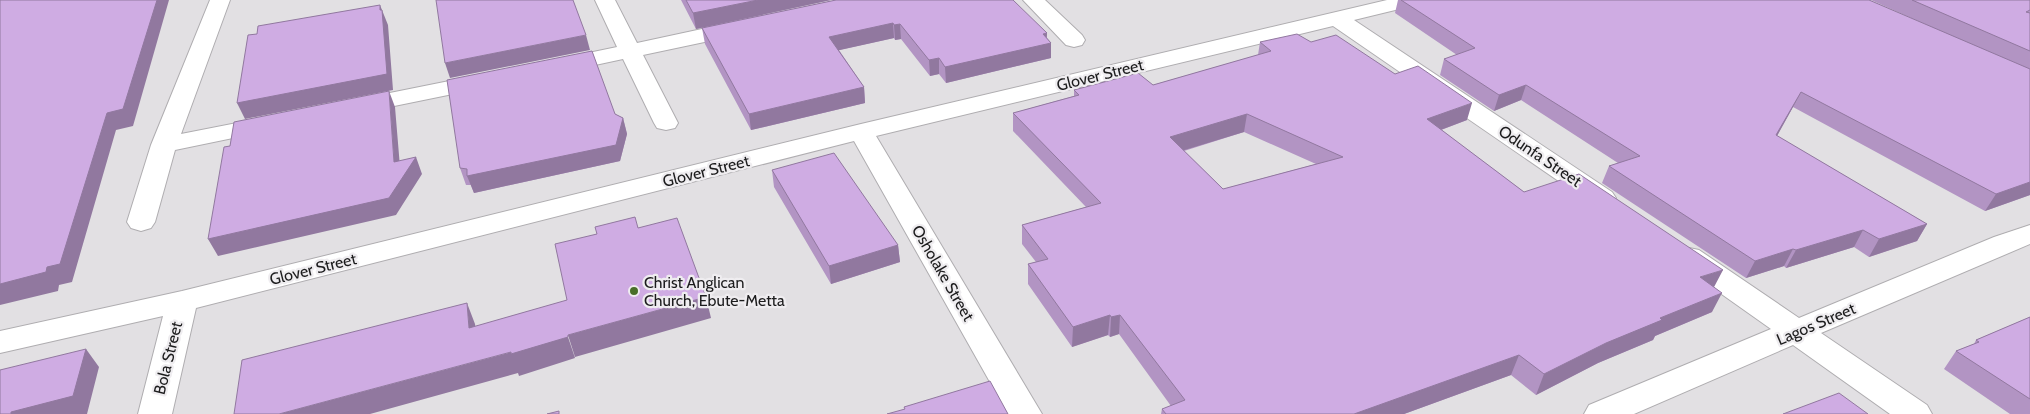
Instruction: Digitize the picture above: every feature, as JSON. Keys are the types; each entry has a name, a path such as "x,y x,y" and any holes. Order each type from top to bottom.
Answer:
{"street":[{"path":"141,222 164,145 220,0"},
{"path":"605,0 666,123"},
{"path":"1034,0 1074,40"},
{"name":"Glover Street","path":"0,342 182,301 861,132 1413,0"},
{"name":"Odunfa Street","path":"1336,18 1625,214"},
{"path":"534,70 765,22"},
{"path":"331,111 505,76"},
{"path":"164,145 292,119"},
{"name":"Osholake Street","path":"861,132 1025,414"},
{"name":"Lagos Street","path":"1601,414 2004,243 2030,234"},
{"path":"1666,242 1799,331 1915,414"},
{"name":"Bola Street","path":"155,414 182,301"}],"building":[{"path":"0,0 157,0 123,109 107,113 60,264 47,267 46,272 0,284"},
{"path":"436,0 573,0 586,35 445,63"},
{"path":"686,0 758,0 693,13"},
{"path":"836,0 1013,0 1047,33 1043,34 1051,43 945,67 939,58 929,60 900,24 894,25 893,23 829,37 864,87 749,114 702,28"},
{"path":"1401,0 1869,0 2030,69 2030,182 1996,194 1801,92 1776,135 1927,224 1879,239 1863,230 1755,261 1609,166 1640,156 1526,85 1499,95 1444,59 1475,48"},
{"path":"1912,0 2030,0 2030,10 2026,12 2030,13 2030,51"},
{"path":"380,5 387,74 237,103 248,35 257,34 258,26"},
{"path":"1297,34 1311,42 1336,35 1395,74 1418,66 1472,103 1427,119 1524,192 1579,174 1723,270 1700,277 1722,293 1660,318 1662,320 1606,343 1544,374 1519,355 1354,414 1166,414 1162,409 1185,400 1120,315 1111,317 1110,315 1073,327 1028,264 1048,259 1022,225 1101,203 1013,113 1079,95 1074,90 1138,73 1153,85 1271,51 1260,42","holes":["1247,114 1343,157 1223,189 1170,137"]},
{"path":"592,51 615,114 623,118 616,145 467,176 467,169 460,168 447,80"},
{"path":"389,91 394,162 416,157 389,198 208,239 224,147 230,146 234,122"},
{"path":"834,153 898,245 829,266 772,170"},
{"path":"635,217 638,228 677,218 706,297 568,335 568,337 511,354 511,352 279,414 234,414 242,360 467,303 469,328 567,300 555,244 597,234 595,227"},
{"path":"2030,317 2030,399 1956,351 1979,342 1976,340"},
{"path":"86,349 73,396 11,412 11,414 0,414 0,370"},
{"path":"990,381 1008,414 887,414 905,409 904,407"},
{"path":"1839,393 1868,414 1783,414"},
{"path":"559,411 559,414 547,414"}],"place":[{"name":"Christ Anglican Church, Ebute-Metta","path":"634,291"}]}
